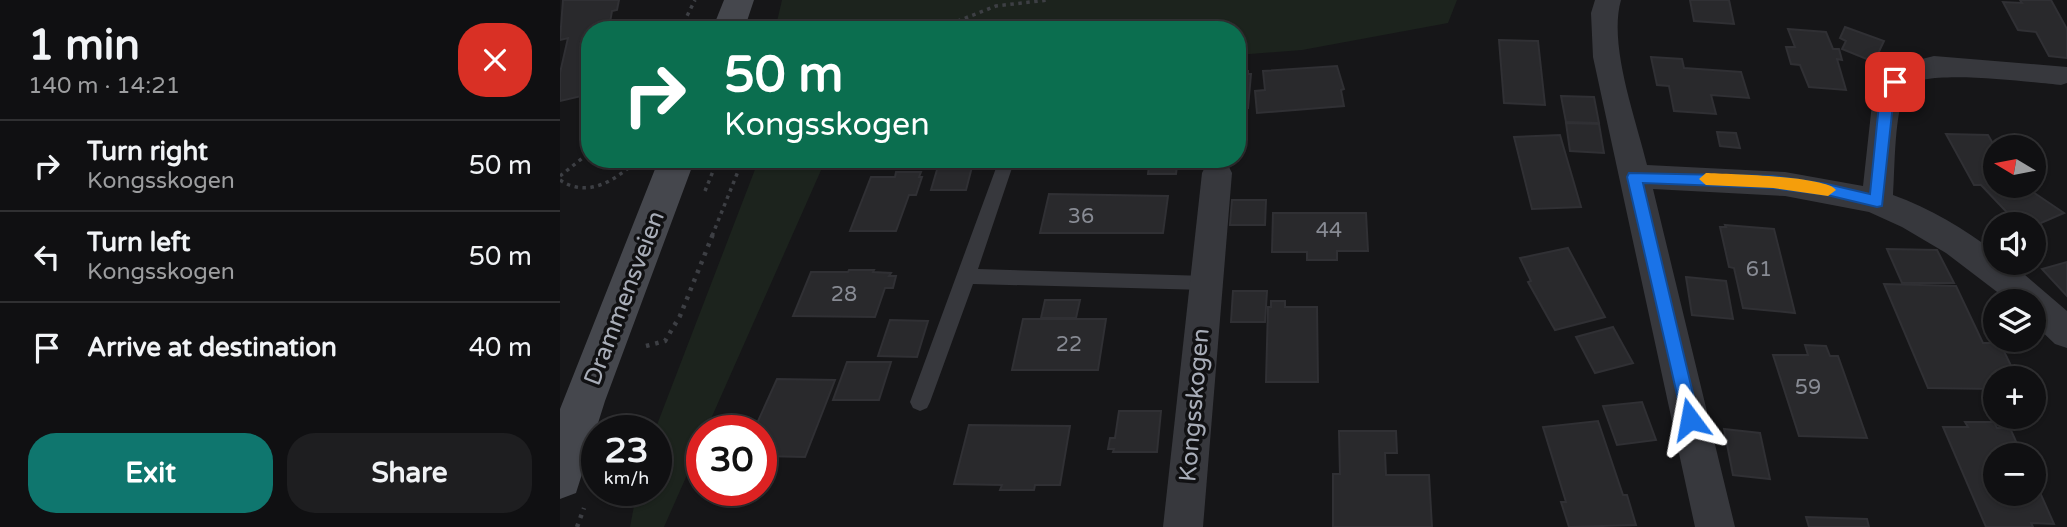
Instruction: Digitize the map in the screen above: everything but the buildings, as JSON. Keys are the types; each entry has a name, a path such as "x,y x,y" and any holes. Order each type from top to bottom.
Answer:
{"main road":[{"path":"731,21 739,0"},
{"name":"Drammensveien","path":"560,477 584,401 674,168"}],"street":[{"path":"1608,0 1604,13 1607,57 1715,527"},
{"path":"1877,201 1886,104 1895,82 1904,74 1934,66 2065,79"},
{"name":"Kongsskogen","path":"1183,527 1217,173"},
{"path":"1635,177 1773,182 1877,201 1925,225 1974,256 2017,289"},
{"path":"2046,313 2067,333"}],"lane":[{"path":"920,402 1004,168"},
{"path":"967,276 1206,283"}],"path":[{"path":"684,21 695,0"},
{"path":"958,21 996,6 1048,0"},
{"path":"581,160 560,178 568,187 590,190 628,168"},
{"path":"646,346 665,341 680,316 739,168"}],"shaded area":[{"path":"782,0 1457,0 1448,23 1302,50 1246,54 1246,21 777,21"},
{"path":"756,168 822,168 713,415 686,415 686,477 664,527 630,527 634,506 672,506 672,415 661,415"}],"slow traffic":[{"path":"1706,179 1773,182 1828,190"}],"route":[{"path":"1690,419 1635,177 1773,182 1877,201 1886,104 1895,82"}]}
